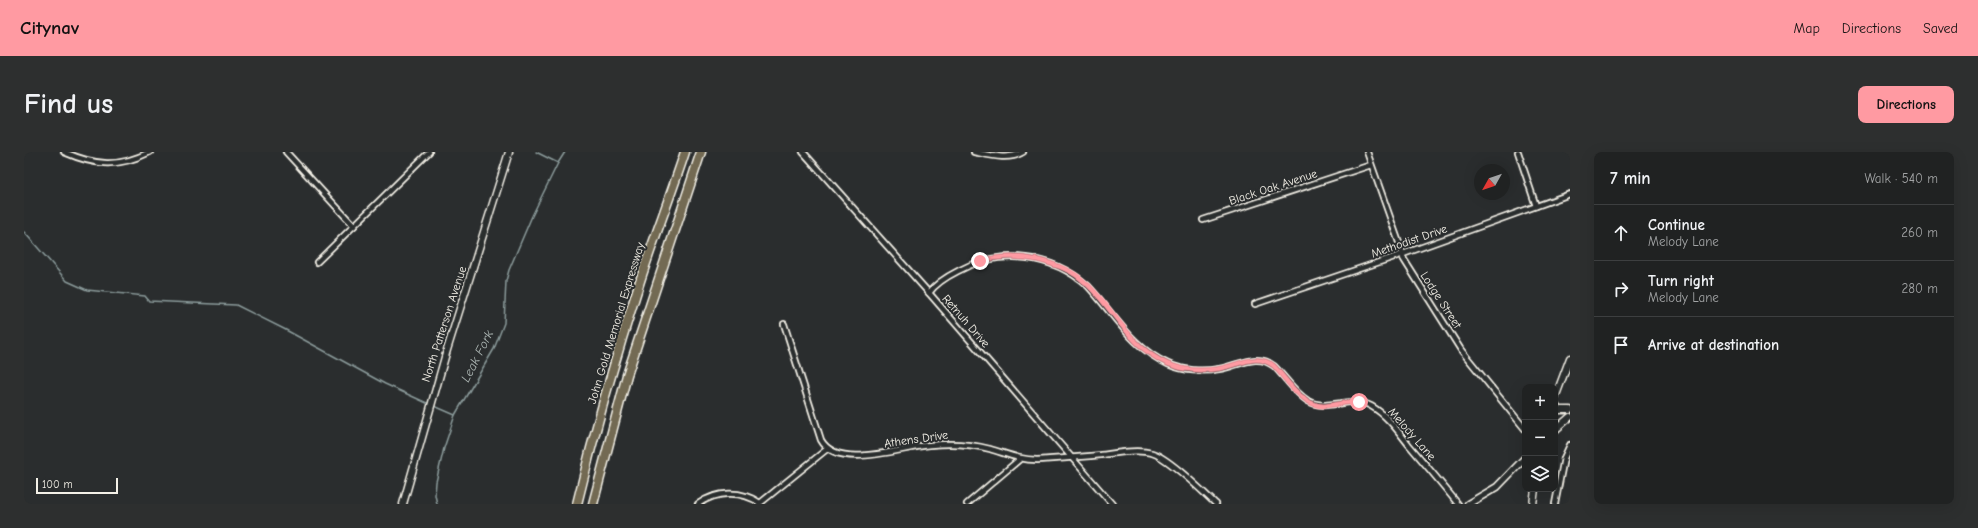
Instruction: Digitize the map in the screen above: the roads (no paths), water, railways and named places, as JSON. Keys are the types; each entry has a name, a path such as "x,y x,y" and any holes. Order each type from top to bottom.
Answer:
{"highway":[{"name":"John Gold Memorial Expressway","path":"577,504 591,446 625,329 686,152"},
{"path":"593,504 627,375 701,152"}],"main road":[{"name":"North Patterson Avenue","path":"403,504 441,369 509,152"},
{"path":"1558,390 1570,358"},
{"path":"1558,408 1559,410 1570,410"},
{"path":"1558,427 1570,417"},
{"path":"1468,504 1497,487 1522,461"},
{"path":"1533,504 1535,492"}],"street":[{"path":"64,152 85,160 106,164 122,164 150,152"},
{"path":"286,152 354,226"},
{"path":"317,262 429,152"},
{"name":"Retnuh Drive","path":"803,152 929,293 1112,504"},
{"path":"974,152 993,156 1008,156 1023,152"},
{"name":"Lodge Street","path":"1367,152 1403,254 1403,258 1461,350 1522,425"},
{"path":"1518,152 1536,206"},
{"name":"Black Oak Avenue","path":"1203,220 1371,164"},
{"name":"Methodist Drive","path":"1255,304 1403,254 1570,194"},
{"name":"Melody Lane","path":"929,293 951,275 990,259 1023,258 1059,266 1079,277 1088,286 1142,349 1169,364 1193,370 1215,370 1261,359 1269,361 1303,398 1312,403 1324,406 1359,402 1376,409 1395,427 1458,504"},
{"path":"698,504 716,495 734,493 752,497 760,503 827,449 821,440 784,324"},
{"name":"Athens Drive","path":"827,449 845,455 861,456 876,455 904,448 950,443 976,446 1020,459 1072,458 1145,452 1155,454 1174,467 1216,504"},
{"path":"1555,504 1564,458 1570,445"},
{"path":"967,504 1020,459"}],"waterway":[{"path":"536,152 558,163"},
{"name":"Leak Fork","path":"437,504 435,495 436,482 444,448 455,415 494,349 504,323 506,281 509,270 532,216 565,152"},
{"path":"24,232 67,281 87,290 145,296 149,301 236,305 284,329 385,384 429,404"},
{"path":"432,405 455,415"}]}
